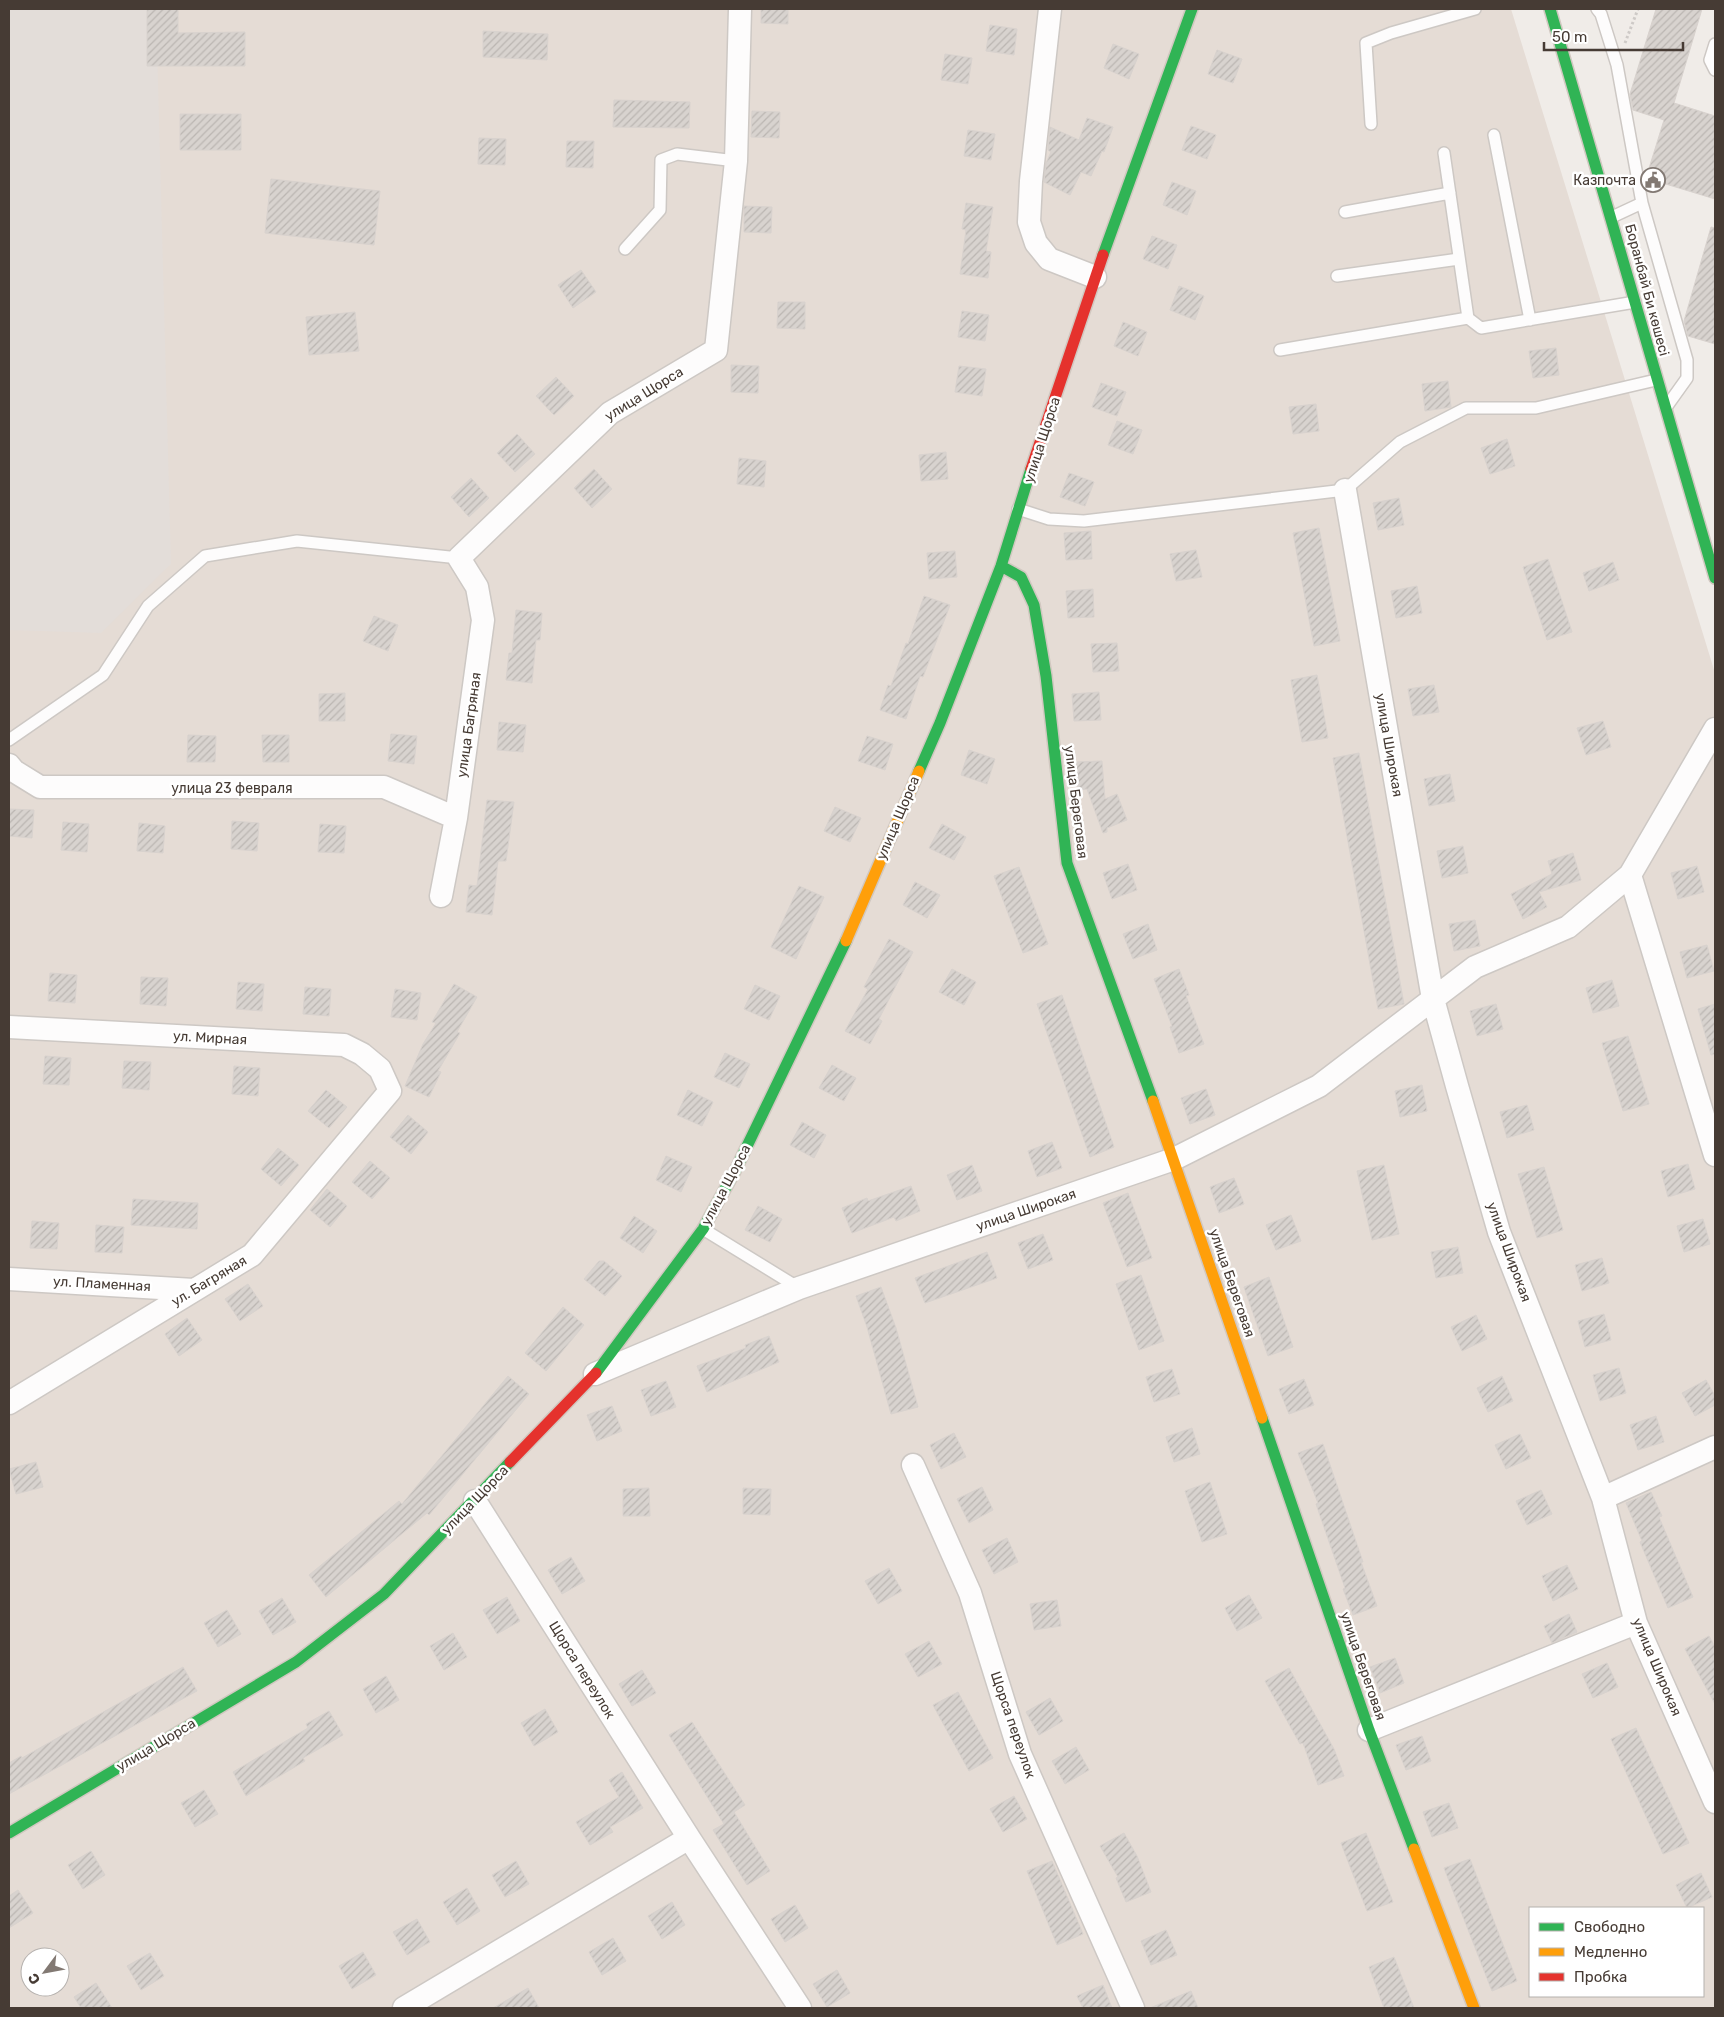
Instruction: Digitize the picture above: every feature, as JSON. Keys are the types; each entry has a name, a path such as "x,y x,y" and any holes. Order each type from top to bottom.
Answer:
{"street":[{"name":"улица Щорса","path":"459,558 610,413 716,350 736,161 740,9"},
{"path":"1050,9 1030,181 1029,222 1036,243 1049,259 1095,277"},
{"name":"улица Щорса","path":"9,1833 296,1662 384,1594 595,1374 703,1229 735,1171 832,971 940,723 1001,566 1095,277 1192,9"},
{"name":"Боранбай Би көшесі","path":"1550,9 1612,217 1664,409 1715,578"},
{"name":"улица Широкая","path":"1345,490 1433,999 1499,1232 1603,1498 1636,1623 1715,1802"},
{"name":"улица Багряная","path":"441,896 456,818 484,620 477,587 459,558"},
{"name":"улица Береговая","path":"1001,566 1021,577 1034,605 1046,676 1067,863 1174,1159 1369,1730 1474,2008"},
{"name":"улица Широкая","path":"595,1374 799,1288 1174,1159 1319,1086 1475,967 1568,928 1630,875 1715,729"},
{"name":"улица 23 февраля","path":"9,765 14,771 40,787 384,787 456,818"},
{"path":"1630,875 1715,1154"},
{"name":"ул. Мирная","path":"9,1026 344,1045 362,1054 380,1069 390,1091"},
{"name":"ул. Багряная","path":"9,1402 252,1255 390,1091"},
{"name":"ул. Пламенная","path":"9,1279 194,1290"},
{"path":"1603,1498 1715,1447"},
{"name":"Щорса переулок","path":"913,1465 970,1593 1020,1754 1133,2008"},
{"name":"Щорса переулок","path":"475,1501 689,1838 800,2008"},
{"path":"1369,1730 1636,1623"},
{"path":"404,2008 689,1838"}],"lane":[{"path":"1371,124 1366,43 1391,33 1475,9"},
{"path":"1597,9 1601,14 1617,65 1642,203 1688,360 1687,378 1664,409"},
{"path":"1715,44 1710,60 1715,70"},
{"path":"1494,135 1530,320"},
{"path":"1444,153 1468,318 1481,328 1635,302"},
{"path":"625,249 660,210 661,160 677,154 736,161"},
{"path":"1346,212 1450,193"},
{"path":"1612,217 1642,203"},
{"path":"1337,276 1459,259"},
{"path":"1280,350 1468,318"},
{"path":"1018,509 1049,519 1084,521 1345,490 1400,442 1466,408 1536,408 1656,380"},
{"path":"9,740 103,675 148,606 204,556 297,541 459,558"},
{"path":"703,1229 799,1288"}],"path":[{"path":"1617,65 1638,9"}],"shaded area":[{"path":"9,9 1511,9 1715,673 1715,2008 9,2008"},
{"path":"9,9 156,9 171,564 101,633 9,630"}],"building":[{"path":"147,9 178,9 178,33 245,32 245,66 147,66"},
{"path":"761,9 788,9 788,24 761,23"},
{"path":"1656,9 1702,9 1674,103 1715,116 1715,199 1646,178 1664,120 1633,110 1630,94"},
{"path":"990,25 1017,29 1014,55 986,51"},
{"path":"483,31 548,34 547,60 483,57"},
{"path":"1113,44 1139,54 1129,79 1104,68"},
{"path":"1217,50 1242,59 1233,83 1208,74"},
{"path":"945,54 972,58 968,84 941,80"},
{"path":"614,100 690,102 689,128 613,127"},
{"path":"752,111 780,112 779,138 751,137"},
{"path":"180,114 241,114 241,150 180,150"},
{"path":"1087,118 1113,127 1104,152 1102,151 1091,176 1081,172 1070,195 1044,182 1046,163 1051,152 1048,150 1050,127 1079,140"},
{"path":"1191,126 1216,135 1207,159 1182,150"},
{"path":"968,130 995,134 991,160 964,156"},
{"path":"479,138 506,139 505,165 478,164"},
{"path":"567,141 594,141 593,168 566,167"},
{"path":"271,179 380,191 374,245 265,233"},
{"path":"1172,182 1196,191 1187,215 1163,205"},
{"path":"966,203 993,207 986,251 991,252 988,278 960,274 966,230 962,229"},
{"path":"744,206 772,207 771,233 744,232"},
{"path":"1711,227 1715,228 1715,344 1688,336 1684,321"},
{"path":"1152,236 1177,245 1168,269 1143,259"},
{"path":"581,270 596,292 573,308 558,285"},
{"path":"1179,286 1204,296 1195,320 1170,310"},
{"path":"778,302 805,302 805,329 777,328"},
{"path":"962,311 989,315 985,341 958,337"},
{"path":"355,312 359,351 309,355 306,317"},
{"path":"1123,322 1147,332 1138,356 1114,346"},
{"path":"1556,348 1559,375 1533,378 1529,351"},
{"path":"731,365 759,366 758,393 731,392"},
{"path":"959,366 986,369 982,396 955,392"},
{"path":"556,377 574,396 554,415 536,396"},
{"path":"1448,381 1451,407 1425,411 1422,384"},
{"path":"1101,383 1126,392 1117,416 1092,407"},
{"path":"1316,404 1319,431 1293,434 1289,407"},
{"path":"1117,421 1142,430 1133,454 1108,445"},
{"path":"517,434 535,454 515,472 497,453"},
{"path":"1507,439 1515,466 1490,474 1481,448"},
{"path":"946,452 948,479 921,481 919,455"},
{"path":"739,458 766,461 764,487 737,484"},
{"path":"594,469 612,489 592,508 574,488"},
{"path":"1069,473 1094,482 1085,506 1060,497"},
{"path":"471,478 489,498 469,517 451,497"},
{"path":"1399,498 1404,525 1378,530 1373,503"},
{"path":"1319,528 1340,641 1314,646 1293,533"},
{"path":"1091,531 1092,559 1066,560 1064,533"},
{"path":"1196,550 1202,577 1176,581 1170,554"},
{"path":"955,551 957,577 929,579 927,553"},
{"path":"1548,559 1572,632 1547,640 1523,567"},
{"path":"1613,562 1619,580 1589,591 1583,573"},
{"path":"1417,586 1422,613 1396,618 1391,591"},
{"path":"1093,589 1094,617 1068,618 1066,591"},
{"path":"924,596 950,605 923,677 920,676 906,719 880,710 888,685 891,686 906,643 908,644"},
{"path":"516,610 542,613 540,640 536,640 532,683 506,680 509,653 512,653"},
{"path":"374,616 398,625 388,651 363,641"},
{"path":"1117,643 1119,671 1093,672 1091,644"},
{"path":"1317,675 1328,738 1302,742 1291,680"},
{"path":"1434,685 1439,712 1413,716 1408,689"},
{"path":"1099,692 1101,720 1074,721 1072,694"},
{"path":"345,693 345,721 319,721 319,694"},
{"path":"1603,721 1611,747 1586,755 1577,728"},
{"path":"499,722 526,725 523,752 497,750"},
{"path":"391,734 417,736 414,764 388,761"},
{"path":"188,735 216,736 215,762 187,762"},
{"path":"262,735 289,735 289,762 263,762"},
{"path":"867,736 893,744 885,770 858,761"},
{"path":"969,750 995,759 987,784 961,775"},
{"path":"1359,753 1404,1004 1378,1009 1333,758"},
{"path":"1102,761 1105,799 1117,794 1127,820 1107,828 1107,832 1103,833 1087,789 1078,790 1076,762"},
{"path":"1450,774 1455,801 1429,806 1424,779"},
{"path":"487,800 514,802 506,861 498,861 492,915 466,912 469,885 477,886"},
{"path":"835,807 861,818 850,842 824,831"},
{"path":"9,809 34,810 32,838 9,836"},
{"path":"232,821 259,823 257,851 231,849"},
{"path":"63,822 89,824 87,852 61,850"},
{"path":"139,823 165,826 163,853 137,851"},
{"path":"320,824 346,826 344,853 318,852"},
{"path":"942,824 966,837 954,860 929,848"},
{"path":"1463,846 1468,873 1442,878 1437,851"},
{"path":"1573,853 1581,880 1539,892 1547,907 1523,919 1511,894 1552,874 1548,861"},
{"path":"1128,864 1137,890 1112,899 1103,873"},
{"path":"1697,866 1704,892 1678,899 1671,873"},
{"path":"1019,867 1048,944 1023,953 994,876"},
{"path":"915,882 940,895 927,918 903,905"},
{"path":"799,886 824,897 796,959 771,947"},
{"path":"1475,920 1480,946 1454,951 1449,924"},
{"path":"1148,924 1157,950 1133,959 1123,934"},
{"path":"889,939 913,952 879,1019 882,1021 870,1044 845,1031 868,989 864,987"},
{"path":"1707,945 1714,971 1687,978 1680,952"},
{"path":"952,969 976,982 964,1005 939,992"},
{"path":"1179,969 1189,995 1186,996 1204,1044 1179,1053 1170,1027 1172,1026 1154,979"},
{"path":"50,973 77,975 75,1003 48,1001"},
{"path":"141,977 168,978 166,1006 140,1004"},
{"path":"1612,980 1619,1006 1593,1013 1586,988"},
{"path":"238,982 264,984 262,1011 236,1009"},
{"path":"454,984 477,997 457,1032 460,1033 438,1071 441,1072 429,1097 405,1086 423,1044 436,1023 432,1022"},
{"path":"755,985 780,996 769,1020 744,1009"},
{"path":"305,987 331,989 329,1016 303,1014"},
{"path":"395,989 421,993 417,1020 391,1017"},
{"path":"1062,995 1114,1147 1090,1157 1037,1004"},
{"path":"1496,1004 1503,1029 1477,1036 1470,1011"},
{"path":"1715,1004 1715,1054 1711,1055 1698,1009"},
{"path":"1628,1036 1649,1104 1623,1111 1602,1043"},
{"path":"725,1053 750,1064 739,1088 714,1077"},
{"path":"45,1056 71,1058 69,1085 43,1084"},
{"path":"124,1061 151,1062 149,1090 122,1088"},
{"path":"832,1065 856,1078 844,1101 819,1088"},
{"path":"234,1066 260,1068 258,1096 232,1094"},
{"path":"1422,1085 1427,1111 1400,1117 1395,1091"},
{"path":"1206,1089 1215,1115 1190,1124 1181,1098"},
{"path":"326,1090 347,1107 329,1128 308,1111"},
{"path":"688,1090 713,1102 702,1126 677,1115"},
{"path":"1527,1105 1534,1130 1507,1138 1500,1112"},
{"path":"408,1115 428,1132 411,1154 390,1137"},
{"path":"802,1122 826,1135 814,1158 790,1145"},
{"path":"1052,1142 1062,1168 1037,1177 1028,1151"},
{"path":"278,1148 299,1165 281,1186 261,1169"},
{"path":"666,1156 692,1167 681,1192 656,1180"},
{"path":"370,1161 390,1178 372,1199 352,1182"},
{"path":"1688,1164 1695,1189 1668,1197 1661,1171"},
{"path":"972,1165 982,1191 957,1200 947,1175"},
{"path":"1384,1165 1399,1234 1372,1240 1357,1171"},
{"path":"1544,1167 1563,1230 1537,1238 1518,1174"},
{"path":"1234,1178 1244,1204 1219,1213 1210,1187"},
{"path":"911,1186 920,1211 896,1221 894,1217 852,1233 842,1208 867,1198 868,1201"},
{"path":"327,1189 347,1206 330,1227 310,1210"},
{"path":"1128,1193 1152,1258 1127,1267 1103,1203"},
{"path":"133,1199 198,1203 197,1229 131,1225"},
{"path":"758,1206 782,1219 770,1242 745,1230"},
{"path":"1291,1215 1301,1241 1276,1250 1266,1225"},
{"path":"634,1216 657,1231 643,1253 620,1238"},
{"path":"1703,1219 1710,1244 1684,1252 1677,1226"},
{"path":"32,1221 59,1223 57,1249 30,1248"},
{"path":"96,1225 124,1227 122,1253 95,1252"},
{"path":"1043,1234 1053,1260 1028,1269 1018,1243"},
{"path":"1458,1247 1463,1273 1436,1278 1431,1252"},
{"path":"987,1252 997,1278 925,1303 915,1278"},
{"path":"1602,1258 1609,1283 1582,1291 1575,1265"},
{"path":"599,1261 604,1261 622,1276 605,1296 584,1279"},
{"path":"1141,1275 1164,1341 1139,1350 1116,1284"},
{"path":"1269,1277 1293,1347 1268,1356 1244,1287"},
{"path":"248,1284 263,1306 240,1321 225,1299"},
{"path":"881,1287 896,1328 918,1407 891,1414 867,1327 856,1296"},
{"path":"563,1307 584,1325 546,1371 525,1353"},
{"path":"1604,1314 1611,1340 1585,1347 1578,1321"},
{"path":"1476,1315 1487,1339 1462,1351 1451,1327"},
{"path":"187,1318 202,1340 179,1356 165,1334"},
{"path":"769,1336 779,1362 707,1392 697,1366 746,1348 745,1345"},
{"path":"1619,1368 1626,1393 1600,1401 1593,1375"},
{"path":"1172,1369 1180,1394 1154,1402 1146,1377"},
{"path":"508,1376 529,1394 429,1515 427,1513 326,1597 309,1575 399,1501 402,1504"},
{"path":"1502,1376 1513,1401 1488,1412 1477,1388"},
{"path":"1304,1379 1314,1405 1289,1414 1279,1389"},
{"path":"1706,1380 1715,1396 1715,1405 1695,1416 1682,1393"},
{"path":"666,1381 676,1407 651,1416 641,1390"},
{"path":"612,1406 622,1431 597,1441 587,1415"},
{"path":"1656,1416 1664,1442 1638,1450 1630,1425"},
{"path":"1192,1428 1200,1454 1174,1462 1166,1437"},
{"path":"954,1433 966,1457 941,1469 930,1445"},
{"path":"1520,1434 1531,1458 1506,1469 1495,1445"},
{"path":"1323,1444 1377,1606 1353,1615 1316,1504 1318,1503 1298,1453"},
{"path":"36,1462 43,1487 16,1494 9,1469"},
{"path":"1210,1482 1227,1534 1202,1542 1185,1491"},
{"path":"982,1487 993,1510 969,1523 957,1499"},
{"path":"649,1488 650,1516 623,1516 623,1489"},
{"path":"743,1488 771,1489 770,1515 743,1514"},
{"path":"1541,1490 1552,1514 1527,1525 1516,1501"},
{"path":"1651,1492 1662,1516 1659,1517 1693,1597 1668,1608 1626,1503"},
{"path":"1007,1538 1018,1562 994,1574 982,1550"},
{"path":"571,1557 585,1581 562,1594 548,1570"},
{"path":"1567,1565 1578,1589 1553,1601 1542,1576"},
{"path":"889,1568 902,1591 878,1604 865,1581"},
{"path":"1249,1595 1262,1618 1237,1631 1225,1608"},
{"path":"507,1597 520,1621 497,1634 483,1610"},
{"path":"282,1598 296,1622 273,1635 259,1611"},
{"path":"1057,1600 1061,1626 1034,1630 1030,1604"},
{"path":"227,1610 241,1634 218,1647 204,1623"},
{"path":"1569,1614 1577,1632 1552,1643 1544,1626"},
{"path":"453,1633 467,1657 444,1670 430,1646"},
{"path":"1709,1636 1715,1647 1715,1704 1685,1649"},
{"path":"929,1641 942,1664 918,1677 905,1654"},
{"path":"1395,1658 1404,1683 1380,1693 1370,1667"},
{"path":"1607,1663 1618,1687 1593,1698 1582,1674"},
{"path":"183,1667 197,1691 9,1794 9,1763 21,1756 22,1758"},
{"path":"1289,1668 1334,1749 1344,1776 1318,1785 1303,1743 1300,1744 1265,1681"},
{"path":"642,1670 656,1693 632,1706 619,1684"},
{"path":"386,1676 399,1700 376,1713 363,1689"},
{"path":"958,1692 993,1758 969,1771 933,1705"},
{"path":"1050,1698 1063,1721 1039,1735 1026,1712"},
{"path":"545,1709 558,1732 534,1746 521,1723"},
{"path":"329,1711 343,1735 303,1758 305,1761 246,1796 233,1772 308,1728 306,1724"},
{"path":"692,1722 745,1805 734,1812 770,1871 747,1885 713,1830 724,1824 669,1735"},
{"path":"1636,1728 1689,1843 1663,1854 1611,1739"},
{"path":"1422,1736 1431,1761 1406,1770 1396,1745"},
{"path":"1076,1747 1089,1770 1065,1784 1052,1761"},
{"path":"622,1772 643,1808 610,1827 613,1832 590,1845 576,1822 619,1797 609,1780"},
{"path":"204,1790 218,1814 195,1827 181,1803"},
{"path":"1014,1796 1027,1819 1003,1832 990,1809"},
{"path":"1449,1803 1458,1828 1432,1837 1423,1812"},
{"path":"1124,1833 1137,1856 1151,1892 1126,1902 1116,1878 1118,1877 1100,1846"},
{"path":"1366,1833 1393,1902 1367,1911 1341,1843"},
{"path":"91,1851 105,1875 83,1889 68,1865"},
{"path":"1470,1859 1517,1981 1492,1991 1444,1868"},
{"path":"516,1861 529,1884 505,1897 492,1875"},
{"path":"1052,1861 1083,1934 1057,1945 1027,1871"},
{"path":"1701,1873 1712,1897 1687,1907 1676,1885"},
{"path":"467,1888 480,1911 457,1925 443,1902"},
{"path":"18,1890 33,1913 9,1928 9,1896"},
{"path":"672,1902 685,1925 662,1939 648,1916"},
{"path":"795,1905 808,1928 785,1942 771,1919"},
{"path":"417,1919 430,1942 407,1955 393,1932"},
{"path":"1166,1930 1177,1955 1151,1965 1141,1941"},
{"path":"613,1938 626,1961 602,1975 589,1952"},
{"path":"363,1952 376,1975 352,1989 339,1966"},
{"path":"150,1953 164,1976 141,1990 127,1966"},
{"path":"1394,1957 1414,2008 1384,2008 1369,1967"},
{"path":"837,1970 850,1993 827,2007 813,1984"},
{"path":"96,1983 112,2008 81,2008 74,1997"},
{"path":"1103,1985 1112,2008 1083,2008 1077,1996"},
{"path":"528,1988 539,2008 493,2008"},
{"path":"1191,1991 1198,2008 1150,2008"}],"traffic: fast":[{"path":"1103,255 1192,9"},
{"path":"1550,9 1715,578"},
{"path":"919,771 940,723 1001,566 1031,469"},
{"path":"1001,566 1021,577 1034,605 1046,676 1067,863 1153,1101"},
{"path":"596,1373 703,1229 735,1171 846,941"},
{"path":"1262,1418 1369,1730 1414,1849"},
{"path":"9,1833 296,1662 384,1594 510,1462"}],"traffic: slow":[{"path":"846,941 919,771"},
{"path":"1153,1101 1262,1418"},
{"path":"1414,1849 1474,2008"}],"traffic: jam":[{"path":"1031,469 1103,255"},
{"path":"510,1462 596,1373"}],"place":[{"name":"Казпочта","path":"1653,180"}]}
